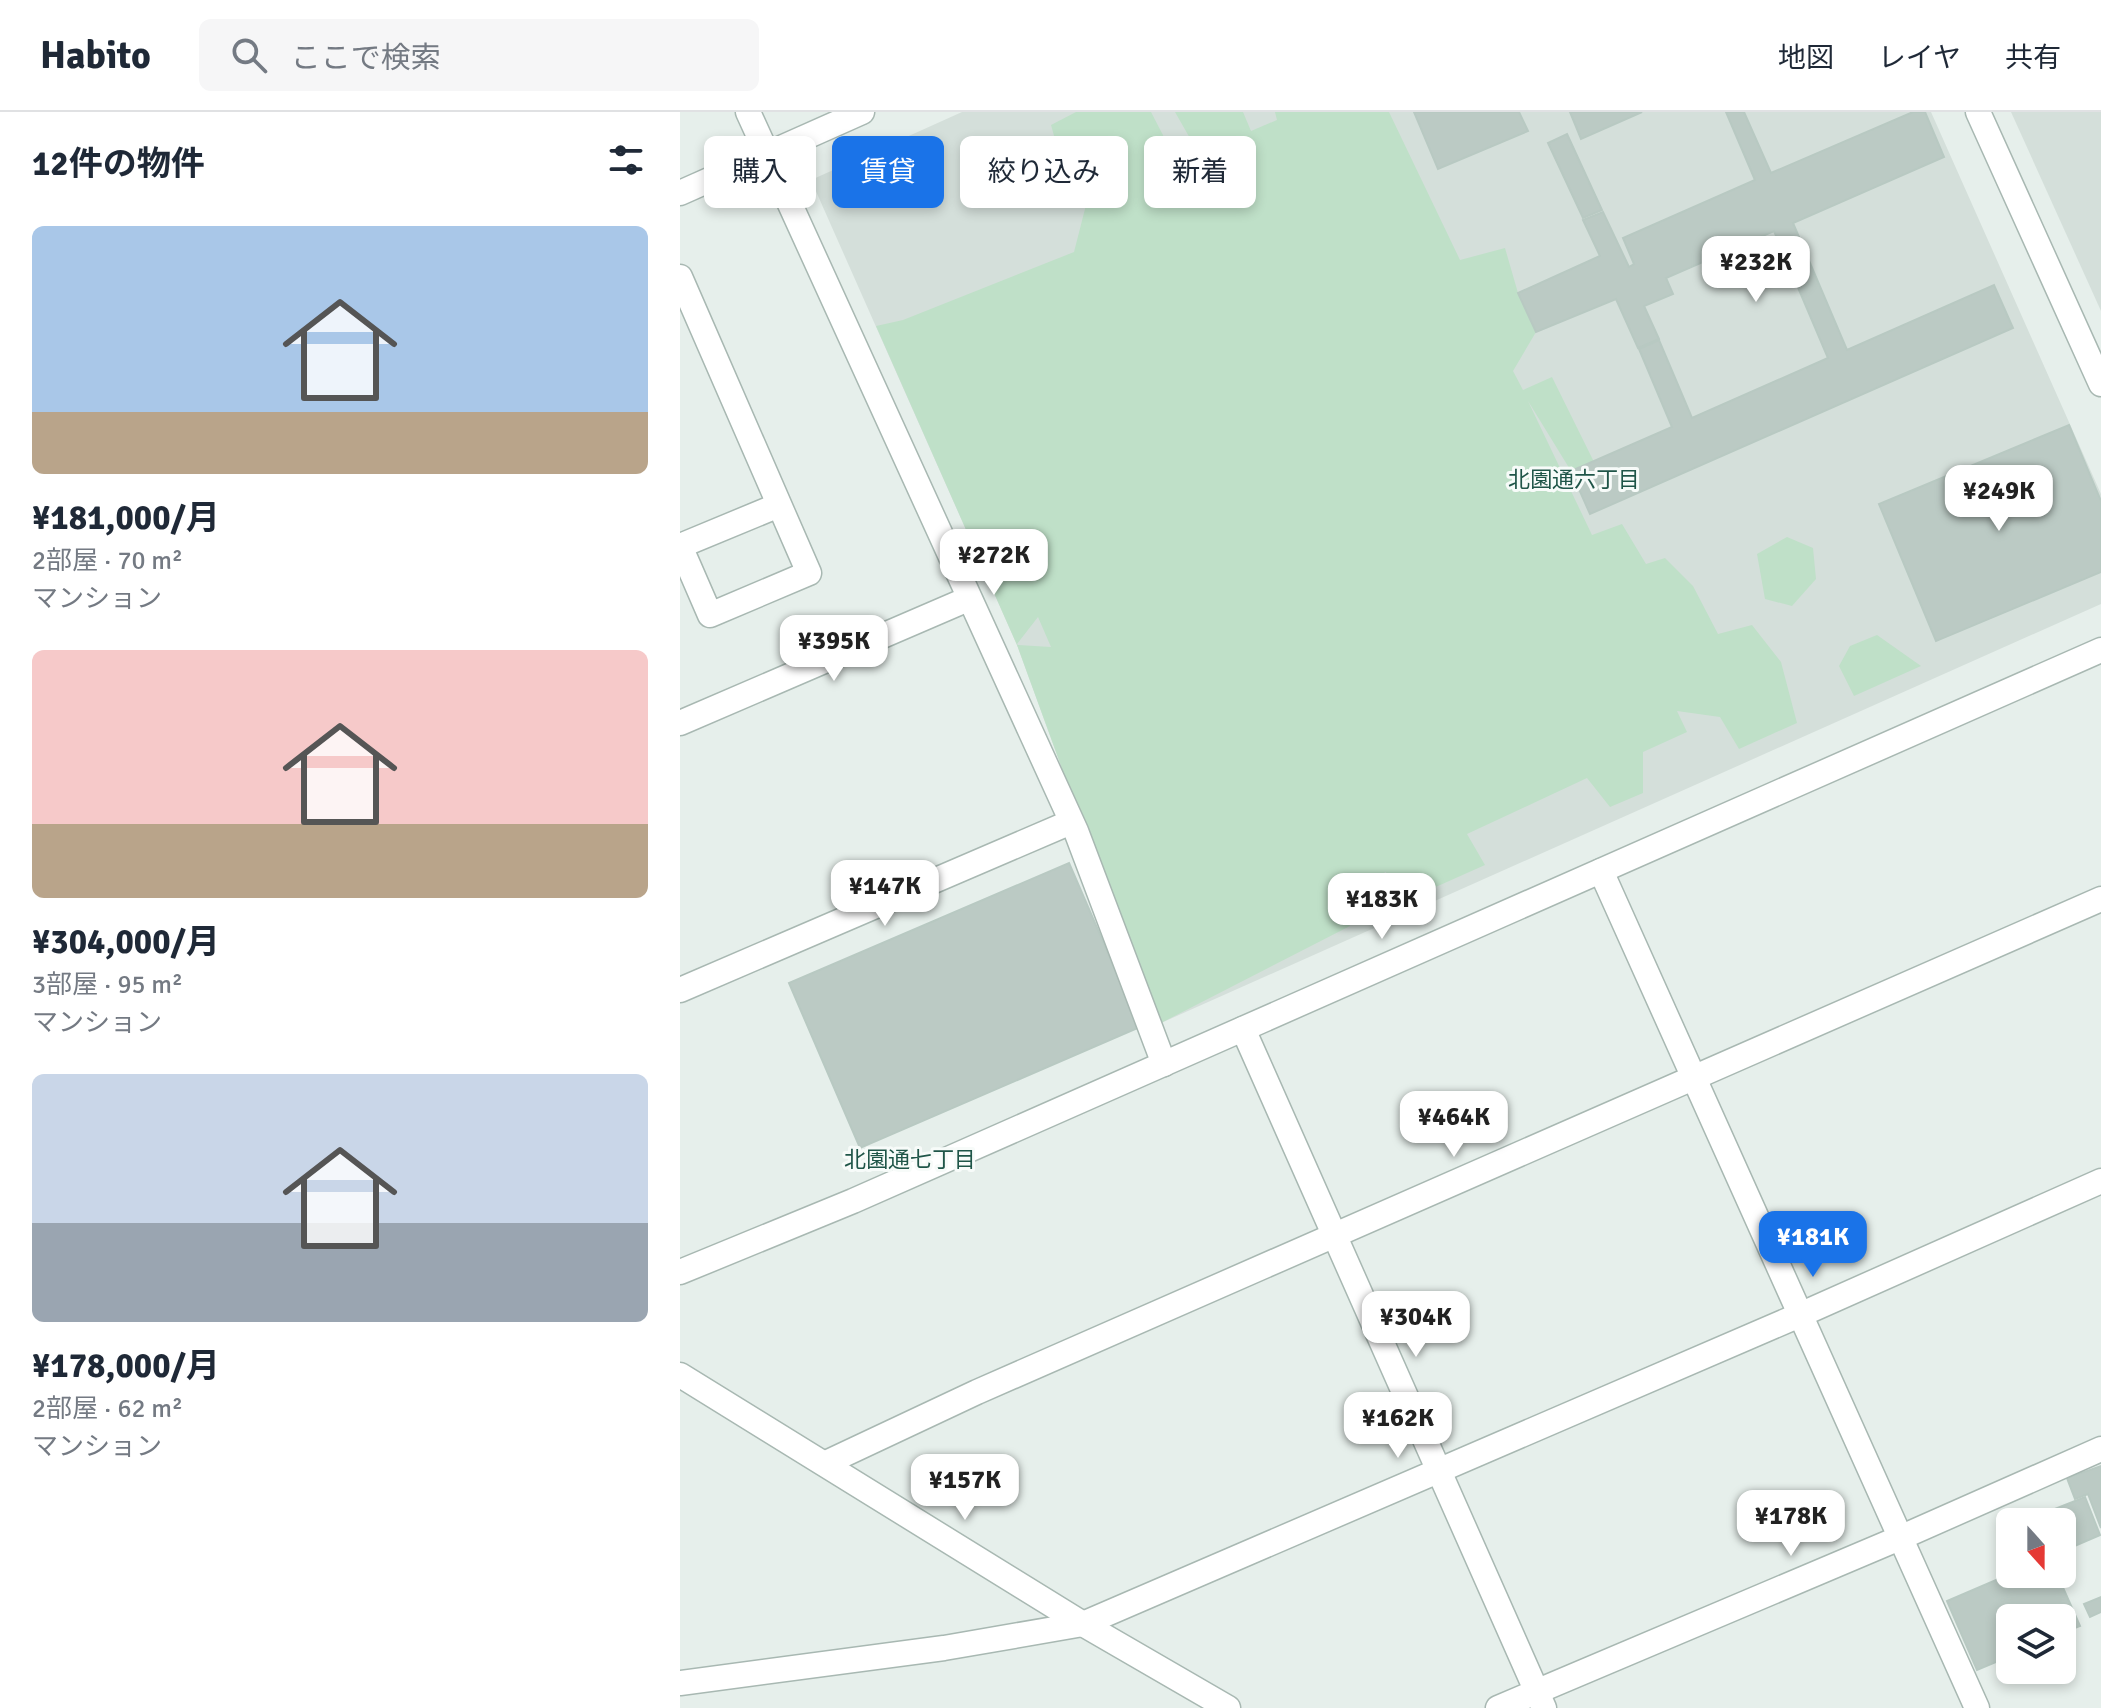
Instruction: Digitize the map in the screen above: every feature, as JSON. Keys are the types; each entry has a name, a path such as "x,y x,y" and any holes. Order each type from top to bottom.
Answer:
{"street":[{"path":"748,112 759,136"},
{"path":"808,136 862,112"},
{"path":"1978,112 2098,369"},
{"path":"680,193 704,182"},
{"path":"791,208 1071,822 1164,1064"},
{"path":"680,277 809,573 710,615 680,546 779,505"},
{"path":"680,723 968,599"},
{"path":"680,1272 853,1201 2101,650"},
{"path":"680,990 1071,822"},
{"path":"1601,871 1977,1708"},
{"path":"826,1463 977,1392 2101,899"},
{"path":"1243,1029 1333,1238 1440,1468 1541,1700"},
{"path":"680,1683 944,1648 1083,1624 1802,1314 2101,1181"},
{"path":"680,1375 1083,1624 1228,1708"},
{"path":"1498,1708 1541,1700 2101,1449"}],"shaded area":[{"path":"962,112 1931,112 2101,494 2101,604 1161,1023 1154,1021 1017,645 816,191 816,178 832,171 832,208 944,208 944,136 909,136"},
{"path":"2011,112 2101,112 2101,311"}],"green space":[{"path":"1076,112 1151,112 1163,136 1144,136 1144,208 1256,208 1256,136 1189,136 1175,112 1243,112 1251,131 1277,120 1275,112 1389,112 1460,260 1505,248 1518,293 1536,332 1513,371 1523,390 1552,377 1594,462 1571,471 1528,401 1592,535 1622,524 1646,564 1665,558 1693,586 1718,634 1752,625 1781,662 1797,723 1739,749 1720,717 1677,711 1687,732 1643,752 1643,793 1610,807 1587,778 1467,834 1485,865 1393,906 1386,872 1333,896 1350,926 1161,1023 1154,1021 1017,645 876,326 903,320 1074,252 1085,208 1128,208 1128,136 1054,136 1051,125","holes":["1038,617 1051,647 1017,644"]},
{"path":"1787,537 1813,548 1816,579 1792,606 1765,599 1757,554"},
{"path":"1877,635 1921,666 1854,696 1839,666 1850,646"}],"building":[{"path":"1414,112 1519,112 1528,131 1438,169"},
{"path":"1570,112 1642,112 1581,139"},
{"path":"1726,112 1744,112 1771,173 1913,112 1925,112 1944,157 1793,223 1847,350 1994,285 2013,328 1590,514 1571,471 1672,427 1639,349 1659,340 1692,418 1828,358 1774,231 1666,278 1673,294 1644,306 1659,339 1638,348 1616,299 1536,332 1518,293 1600,256 1583,220 1603,212 1629,267 1634,264 1623,238 1755,180"},
{"path":"1567,134 1602,210 1583,218 1548,143"},
{"path":"2069,425 2101,501 2101,572 1936,641 1879,504"},
{"path":"1069,863 1140,1027 860,1148 789,983"},
{"path":"2101,1466 2101,1528 2088,1494 2075,1499 2067,1478"},
{"path":"2085,1497 2100,1535 2076,1545 2076,1508 2057,1508"},
{"path":"1996,1580 1996,1588 2063,1588 2070,1604 1996,1604 1996,1662 1977,1670 1947,1601"},
{"path":"2101,1597 2101,1612 2090,1617 2084,1604"}],"district":[{"name":"北園通六丁目","path":"1574,479"},
{"name":"北園通七丁目","path":"910,1159"}]}
